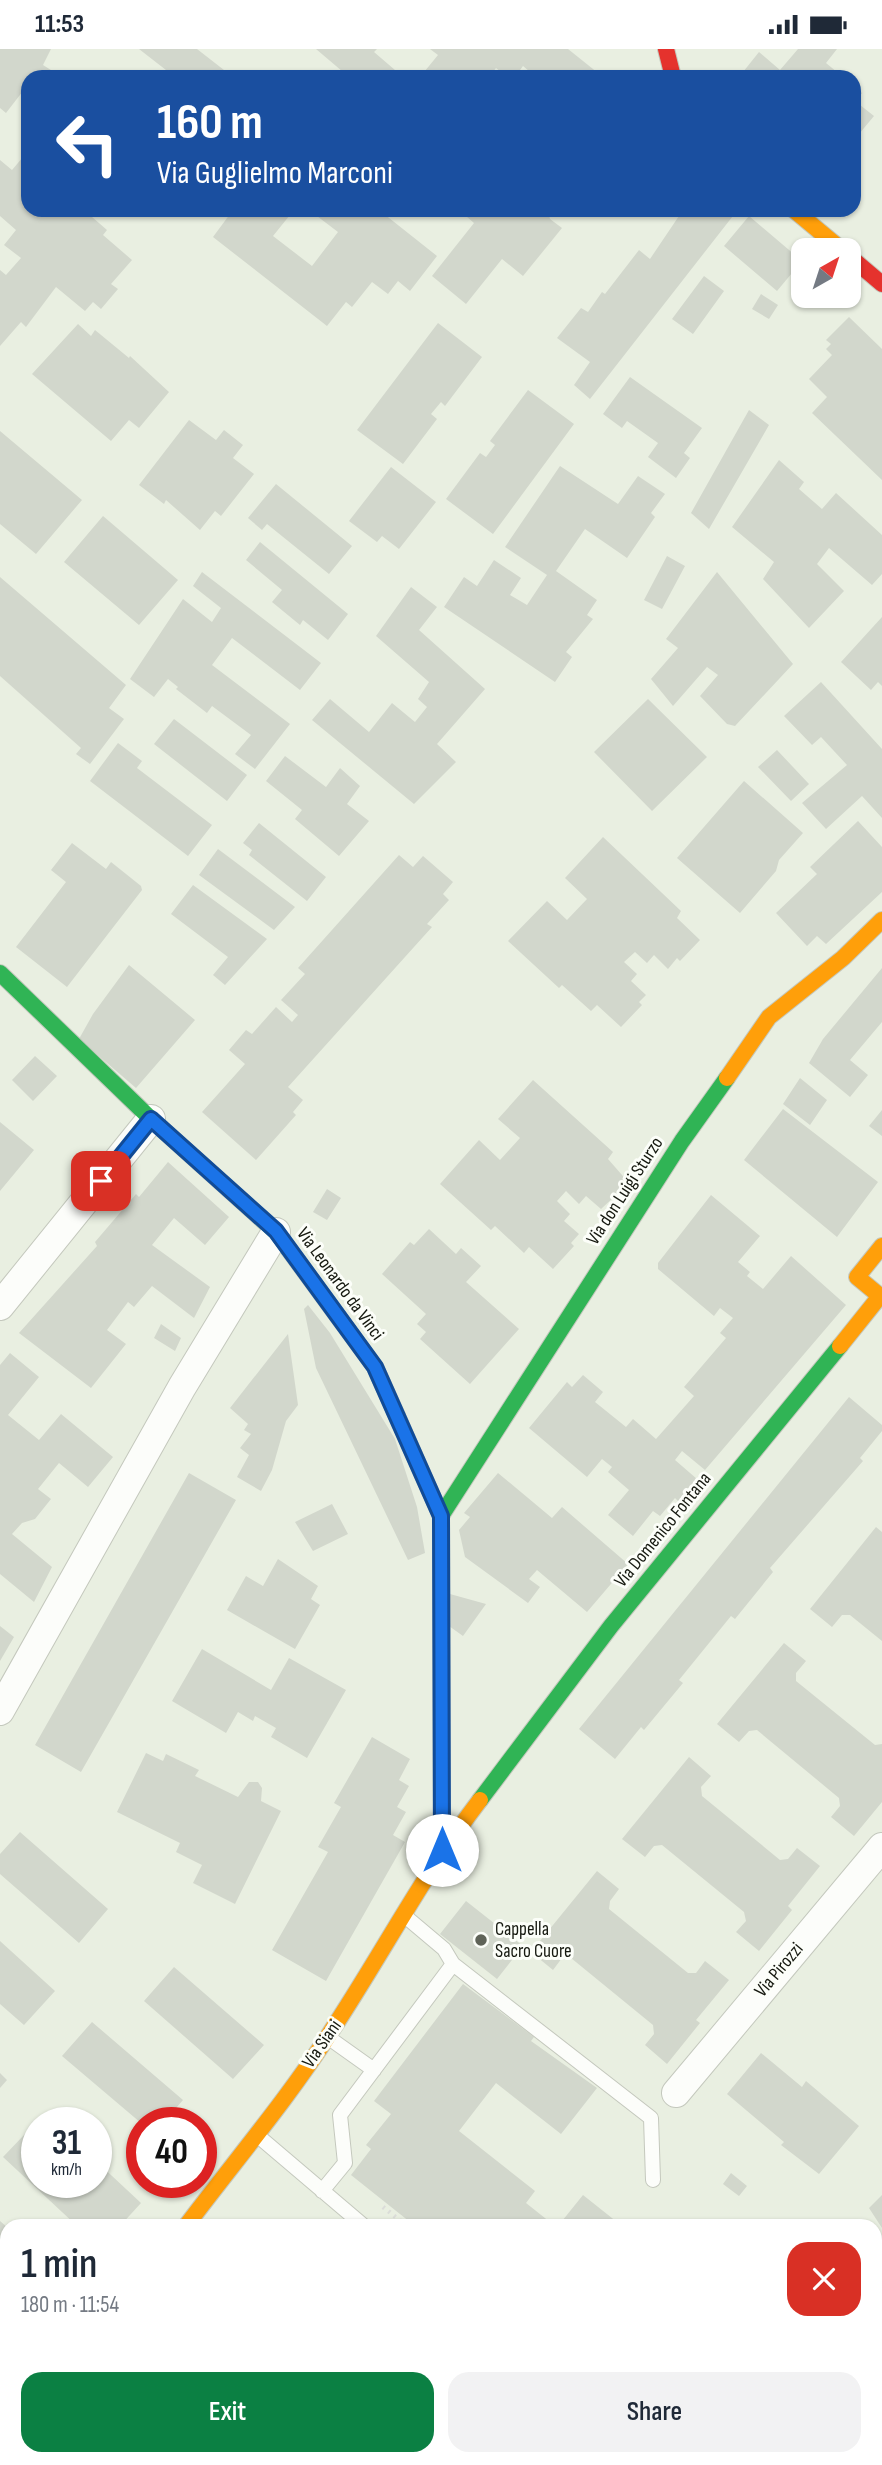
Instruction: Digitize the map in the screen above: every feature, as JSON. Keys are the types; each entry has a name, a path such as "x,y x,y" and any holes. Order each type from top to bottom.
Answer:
{"street":[{"path":"666,49 671,70"},
{"path":"802,217 828,238"},
{"path":"861,266 882,283"},
{"name":"Via don Luigi Sturzo","path":"441,1516 682,1141 769,1017 843,958 882,921"},
{"name":"Via Leonardo da Vinci","path":"0,973 151,1119 276,1231 375,1367 441,1516 442,1850"},
{"path":"0,1306 151,1119"},
{"path":"0,1711 182,1387 276,1231"},
{"name":"Via Domenico Fontana","path":"442,1850 611,1626 880,1296 857,1277 882,1246"},
{"name":"Via Pirozzi","path":"676,2092 882,1847"},
{"name":"Via Siani","path":"191,2219 328,2037 405,1916 442,1850"}],"lane":[{"path":"405,1916 444,1949 453,1964 651,2118 653,2180"},
{"path":"322,2191 345,2163 340,2115 453,1964"},
{"path":"328,2037 374,2070"},
{"path":"256,2134 356,2219"}],"path":[{"path":"380,2204 398,2219"}],"building":[{"path":"0,49 51,49 43,65 51,70 21,70 21,94 6,113 0,108"},
{"path":"139,49 197,49 224,70 166,70"},
{"path":"316,49 377,49 374,52 395,70 341,70"},
{"path":"430,49 568,49 594,70 528,70 523,66 520,70 426,70 438,55"},
{"path":"798,49 837,49 826,63 834,70 780,70"},
{"path":"759,52 780,70 745,70"},
{"path":"861,106 874,116 861,132"},
{"path":"21,159 21,217 92,217 107,230 103,235 132,260 111,284 118,289 101,309 93,302 85,311 56,287 26,327 21,322 0,346 0,270 6,275 21,258 4,245 16,230 0,216 0,160 12,170"},
{"path":"228,217 288,217 273,236 312,266 338,232 318,217 388,217 437,256 410,291 398,281 388,294 372,282 352,307 346,302 327,326 213,237"},
{"path":"467,217 550,217 562,228 523,276 502,259 466,304 432,276 474,223"},
{"path":"678,217 732,217 590,399 574,385 590,362 557,338 581,308 588,312 602,292 605,294 639,250 650,259"},
{"path":"748,217 791,252 791,274 777,291 724,246"},
{"path":"704,276 724,291 693,334 672,319"},
{"path":"761,294 778,305 769,319 752,309"},
{"path":"849,317 882,349 882,480 812,413 827,397 809,379 832,355 826,349 831,344 826,340"},
{"path":"438,323 482,357 445,406 441,402 431,414 437,419 403,464 357,430"},
{"path":"78,324 91,336 95,330 129,358 130,356 169,392 139,428 129,420 111,441 32,374"},
{"path":"630,377 702,428 684,453 690,458 676,478 648,457 658,443 627,421 622,428 603,414"},
{"path":"528,390 574,424 493,534 446,499 480,453 486,457 495,445 490,441"},
{"path":"749,410 769,425 709,529 691,513"},
{"path":"189,420 216,440 224,430 243,445 233,458 254,474 221,516 215,511 200,530 166,500 164,504 139,485"},
{"path":"0,431 82,500 36,554 0,524"},
{"path":"779,460 804,482 799,489 822,509 836,493 882,535 882,574 872,585 829,548 817,564 844,591 809,628 763,579 774,562 732,527"},
{"path":"560,466 618,504 638,476 665,494 651,513 655,517 627,558 585,529 556,571 597,600 587,615 593,619 566,652 572,657 555,682 444,607 464,577 477,586 494,560 521,578 510,595 527,605 547,575 505,547"},
{"path":"391,467 436,502 399,549 382,536 377,542 349,521"},
{"path":"276,484 352,546 329,574 267,524 262,530 248,518"},
{"path":"103,516 178,580 139,625 64,562"},
{"path":"260,542 348,614 328,640 303,620 300,625 272,602 282,590 246,560"},
{"path":"667,556 685,566 662,609 644,600"},
{"path":"202,572 321,663 300,690 232,638 212,665 290,724 255,769 235,754 251,735 212,706 207,713 176,689 178,687 168,679 154,697 130,679 183,599 212,622 221,608 193,586"},
{"path":"717,572 793,664 735,726 727,724 700,696 718,675 707,667 673,706 651,679 678,648 666,639"},
{"path":"0,577 126,685 109,708 124,719 90,764 76,754 81,748 0,676"},
{"path":"411,587 437,607 419,630 485,689 437,744 456,762 414,804 312,720 330,699 369,732 392,703 415,722 427,707 418,699 429,682 376,636"},
{"path":"882,617 882,686 878,682 871,690 841,662"},
{"path":"821,682 882,749 882,818 862,796 826,829 802,803 847,765 821,737 812,745 784,716"},
{"path":"648,699 707,757 652,811 594,752"},
{"path":"174,719 247,775 227,801 154,744"},
{"path":"118,743 142,761 137,768 212,825 188,856 90,781"},
{"path":"777,750 809,784 791,801 758,767"},
{"path":"285,756 326,787 340,768 360,786 347,804 369,821 339,856 295,819 302,810 266,781"},
{"path":"744,781 803,833 779,860 776,871 740,913 677,858"},
{"path":"858,821 882,847 882,892 826,944 817,936 807,946 776,913 817,874 810,867"},
{"path":"259,823 326,877 307,901 249,855 252,850 243,843"},
{"path":"603,837 681,911 677,918 700,940 680,961 677,958 668,969 654,955 647,963 635,952 624,962 637,974 631,981 646,995 639,1002 642,1005 621,1027 597,1005 591,1011 562,985 559,988 508,941 547,901 567,920 587,899 565,878"},
{"path":"72,843 106,869 111,862 141,886 142,890 67,987 16,947 66,882 51,870"},
{"path":"218,849 295,907 274,930 199,875"},
{"path":"399,855 413,867 423,856 453,882 443,894 449,900 427,924 432,927 288,1087 303,1100 293,1112 296,1115 256,1160 202,1112 245,1064 229,1050 246,1030 252,1034 276,1007 292,1022 298,1015 281,1000 305,974 298,968"},
{"path":"193,885 267,939 225,985 213,975 228,957 171,914"},
{"path":"129,965 195,1020 136,1088 79,1039 93,1014"},
{"path":"882,968 882,1022 850,1060 868,1075 850,1097 809,1063 823,1039"},
{"path":"35,1056 57,1076 33,1101 12,1080"},
{"path":"800,1078 827,1100 810,1125 783,1104"},
{"path":"533,1080 613,1152 608,1159 629,1183 601,1209 586,1196 579,1204 566,1191 557,1201 570,1214 564,1221 579,1234 571,1243 574,1246 553,1269 529,1247 524,1253 495,1226 491,1230 440,1184 479,1140 500,1160 520,1138 498,1119"},
{"path":"783,1109 878,1182 837,1237 744,1160"},
{"path":"882,1110 882,1136 869,1126"},
{"path":"0,1122 34,1150 0,1191"},
{"path":"168,1162 229,1217 205,1245 174,1218 152,1245 210,1287 194,1318 152,1286 134,1307 128,1302 107,1330 126,1344 91,1388 19,1333 97,1246 95,1242 136,1194 139,1197"},
{"path":"327,1189 341,1198 327,1220 313,1212"},
{"path":"711,1195 760,1236 738,1262 750,1272 747,1276 763,1289 791,1256 846,1305 705,1470 682,1451 675,1460 697,1479 678,1501 675,1498 660,1516 653,1511 633,1536 608,1515 629,1490 608,1472 612,1467 602,1459 587,1477 529,1428 567,1382 572,1387 583,1375 603,1392 595,1402 626,1427 633,1419 656,1439 694,1396 684,1387 726,1338 720,1333 733,1318 720,1308 714,1316 658,1269 658,1263"},
{"path":"429,1229 456,1254 461,1248 481,1266 466,1282 519,1329 470,1384 420,1339 426,1332 417,1324 426,1314 382,1274 410,1242 414,1245"},
{"path":"308,1305 330,1333 395,1439 417,1507 425,1553 408,1560 316,1368 304,1309"},
{"path":"161,1324 181,1338 175,1351 154,1338"},
{"path":"288,1334 298,1405 286,1421 272,1470 261,1491 237,1477 249,1455 240,1448 251,1434 244,1430 248,1424 230,1408"},
{"path":"10,1353 39,1377 8,1415 39,1440 61,1414 113,1457 88,1487 59,1463 38,1489 51,1499 35,1519 22,1523 12,1534 52,1567 34,1602 0,1574 0,1365"},
{"path":"849,1397 882,1425 882,1431 860,1458 863,1461 770,1568 773,1572 735,1619 731,1616 679,1680 683,1683 644,1730 641,1727 615,1759 579,1729"},
{"path":"189,1473 236,1500 81,1772 35,1745"},
{"path":"498,1473 552,1518 562,1507 628,1564 587,1612 537,1570 529,1579 540,1587 528,1603 465,1557 459,1530 470,1517 464,1513"},
{"path":"332,1504 348,1534 313,1551 295,1522"},
{"path":"876,1527 882,1532 882,1641 850,1615 842,1615 832,1627 810,1609"},
{"path":"278,1559 318,1586 311,1599 320,1605 295,1649 227,1610 246,1576 263,1586"},
{"path":"450,1594 486,1604 463,1636 449,1626"},
{"path":"0,1626 14,1637 0,1661"},
{"path":"784,1643 806,1661 796,1673 796,1681 875,1745 882,1744 882,1802 854,1836 831,1817 840,1806 839,1798 757,1730 749,1731 739,1742 717,1724"},
{"path":"202,1649 271,1690 289,1658 346,1690 307,1758 271,1737 276,1728 255,1716 253,1721 238,1712 226,1733 172,1701"},
{"path":"372,1737 410,1759 399,1780 409,1786 397,1807 406,1812 393,1835 405,1842 326,1981 272,1950 328,1852 318,1847 341,1807 334,1803"},
{"path":"146,1753 163,1761 166,1754 199,1770 195,1776 238,1797 249,1782 258,1782 262,1788 261,1801 281,1811 235,1904 193,1883 202,1865 176,1852 180,1843 117,1812"},
{"path":"689,1757 711,1776 701,1787 702,1796 780,1860 788,1859 797,1848 820,1866 788,1906 792,1910 759,1951 736,1932 746,1921 744,1912 662,1845 654,1846 645,1857 622,1839"},
{"path":"20,1832 108,1909 79,1943 0,1874 0,1854"},
{"path":"597,1871 619,1889 610,1901 609,1909 688,1973 696,1973 705,1961 729,1980 696,2020 700,2023 667,2064 645,2045 654,2034 653,2025 571,1958 562,1958 553,1970 531,1952"},
{"name":"Cappella Sacro Cuore","path":"466,1901 523,1946 497,1979 440,1934"},
{"path":"0,1941 55,1991 24,2025 0,2004"},
{"path":"174,1967 264,2045 233,2079 144,2001"},
{"path":"463,1984 534,2037 531,2041 597,2088 561,2134 496,2083 459,2131 535,2191 526,2203 546,2219 406,2219 351,2175 371,2149 366,2145 391,2114 374,2101"},
{"path":"92,2022 183,2100 177,2107 126,2107 126,2110 62,2056"},
{"path":"761,2053 802,2087 806,2081 859,2126 819,2174 781,2145 784,2142 727,2094"},
{"path":"0,2073 7,2080 0,2088"},
{"path":"21,2138 21,2174 3,2157"},
{"path":"731,2173 747,2186 739,2196 723,2184"},
{"path":"112,2176 126,2189 126,2198 136,2198 141,2203 126,2219 69,2219 47,2198 112,2198"},
{"path":"583,2195 613,2219 564,2219"},
{"path":"882,2195 882,2219 876,2219 869,2208"}],"traffic: fast":[{"path":"0,973 151,1119 276,1232 375,1367 397,1416"},
{"path":"441,1516 682,1141 727,1078"},
{"path":"480,1800 611,1626 840,1346"}],"traffic: slow":[{"path":"802,217 828,238"},
{"path":"727,1078 769,1017 843,958 882,920"},
{"path":"840,1346 880,1296 857,1277 882,1246"},
{"path":"397,1416 441,1516 442,1850"},
{"path":"191,2219 313,2058 421,1885 480,1800"}],"traffic: jam":[{"path":"666,49 671,70"},
{"path":"861,266 882,284"}],"place":[{"name":"Cappella Sacro Cuore","path":"481,1940"}],"route":[{"path":"101,1181 151,1119 276,1231 375,1367 441,1516 442,1850"}]}
